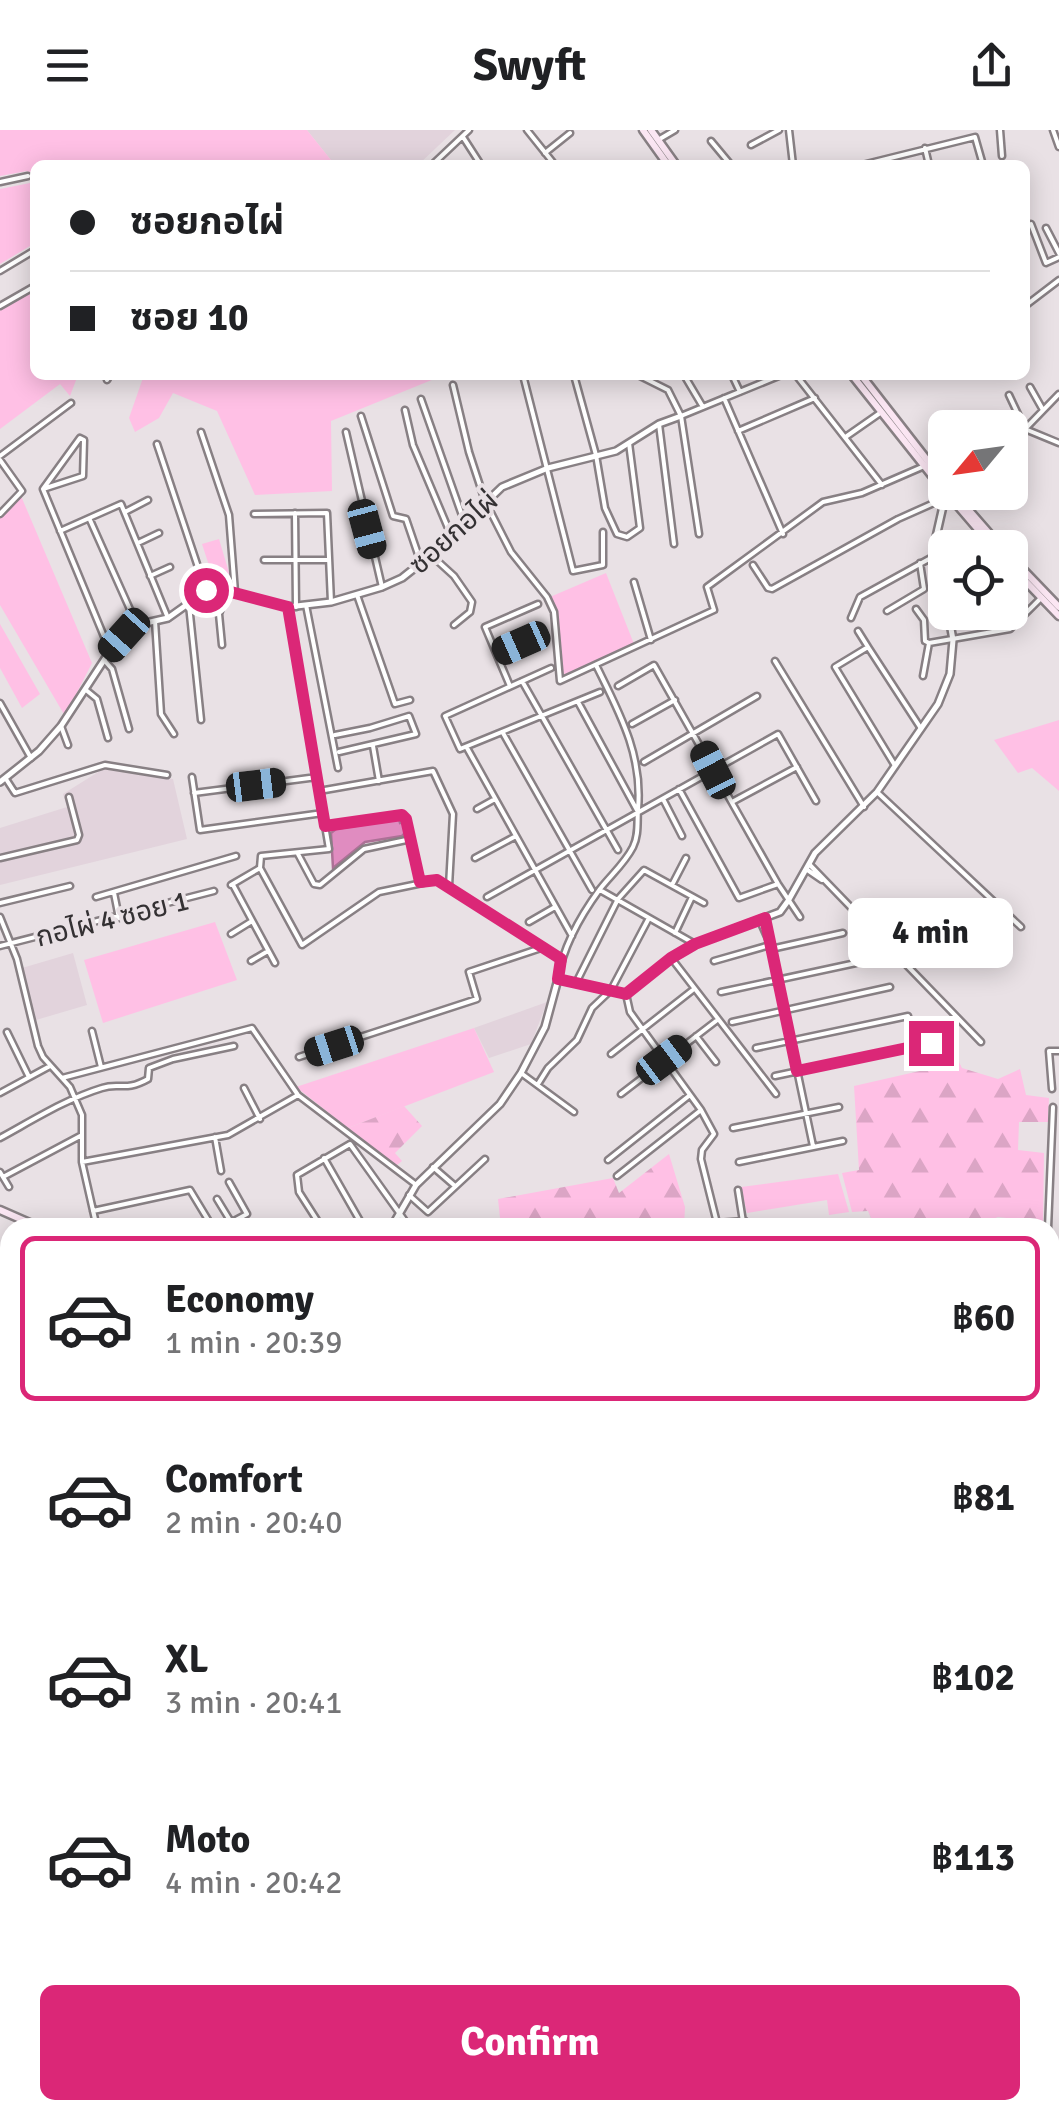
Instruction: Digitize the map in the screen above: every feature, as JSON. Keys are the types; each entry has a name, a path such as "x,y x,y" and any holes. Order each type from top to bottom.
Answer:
{"main road":[{"path":"642,130 664,160"},
{"path":"651,130 672,160"},
{"path":"856,380 928,466"},
{"path":"865,380 928,466"},
{"path":"961,510 978,530"},
{"path":"964,510 984,530"},
{"path":"1028,575 1059,607"},
{"path":"1028,584 1059,616"}],"street":[{"path":"438,160 469,130"},
{"path":"527,130 551,160"},
{"path":"658,140 675,130"},
{"path":"750,145 779,130"},
{"path":"790,130 793,160"},
{"path":"1000,130 1002,156"},
{"path":"1052,130 1059,147"},
{"path":"546,153 570,133"},
{"path":"463,137 478,160"},
{"path":"887,160 975,137 982,160"},
{"path":"711,141 727,160"},
{"path":"925,148 928,160"},
{"path":"0,182 28,176"},
{"path":"1031,224 1046,263 1059,255 1046,228"},
{"path":"0,271 30,253"},
{"path":"1030,302 1059,280"},
{"path":"0,306 30,289"},
{"path":"525,380 573,571 603,565 602,532"},
{"path":"575,380 596,455 605,508 617,534 627,537 640,528 629,443"},
{"path":"648,380 668,390 681,416 699,534"},
{"path":"687,380 703,407"},
{"path":"734,380 740,392"},
{"path":"681,416 768,380"},
{"path":"800,380 882,485"},
{"path":"453,384 485,501 512,552 554,612 560,681 714,610 707,587 824,502 928,466"},
{"path":"1030,387 1043,410"},
{"path":"1028,426 1059,394"},
{"path":"1010,395 1017,410"},
{"path":"724,398 783,534"},
{"path":"738,431 815,398"},
{"path":"422,399 464,521"},
{"path":"0,514 22,491 0,458 71,404"},
{"path":"405,410 413,445 451,535"},
{"path":"847,436 881,412"},
{"path":"361,416 393,516 407,520 422,563"},
{"name":"ซอยกอไผ่","path":"206,590 292,607 331,602 382,586 422,563 502,487 548,468 616,451 681,416"},
{"path":"660,424 674,544"},
{"path":"1028,430 1059,444"},
{"path":"201,432 229,516 231,592 219,614 222,645"},
{"path":"346,432 382,586"},
{"path":"80,438 83,438 82,478 43,489 80,438"},
{"path":"156,444 206,590 168,618 137,626 110,651 61,726 3,781 15,793 104,765 166,774"},
{"path":"43,489 110,651"},
{"path":"124,512 148,500"},
{"path":"753,564 772,589 928,503"},
{"path":"60,531 121,504 168,618"},
{"path":"295,513 292,607 329,849 261,856 260,868 302,945 380,892 437,880 561,959"},
{"path":"254,514 327,513 331,602"},
{"path":"89,518 137,626"},
{"path":"138,543 159,533"},
{"path":"431,555 454,576 472,602 470,612 454,625"},
{"path":"851,618 860,596 928,559"},
{"path":"264,560 329,560"},
{"path":"888,612 924,589 920,563"},
{"path":"150,576 170,567"},
{"path":"634,582 651,640"},
{"path":"356,595 394,703 410,700"},
{"path":"916,609 924,620 925,642 929,643 1010,628 1041,598"},
{"path":"189,604 201,720"},
{"path":"510,686 485,626 538,604"},
{"path":"306,605 338,768"},
{"path":"155,622 161,714 174,734"},
{"path":"626,994 695,944 780,912 815,853 877,792 938,704 946,686 951,630"},
{"path":"858,631 920,727"},
{"path":"498,653 544,633"},
{"path":"923,676 929,643"},
{"path":"868,648 835,667 894,764"},
{"path":"104,660 112,669 129,729"},
{"path":"775,661 864,807"},
{"path":"396,1218 416,1185 500,1104 521,1074 545,1027 561,959 572,936 600,890 635,845 638,768 628,730 596,665"},
{"path":"618,686 654,665 800,916"},
{"path":"551,668 445,716 460,748 600,692"},
{"path":"522,681 618,850"},
{"path":"86,690 97,699 108,738"},
{"path":"644,762 757,696"},
{"path":"632,724 674,700"},
{"path":"577,701 638,812"},
{"path":"0,703 31,758"},
{"path":"335,735 409,716 420,742"},
{"path":"61,726 68,745"},
{"path":"503,733 592,890"},
{"path":"339,752 416,734"},
{"path":"488,897 778,734 816,801"},
{"path":"373,746 379,781"},
{"path":"467,748 572,936"},
{"path":"732,802 798,767"},
{"path":"319,791 433,770 453,814 450,887"},
{"path":"192,777 200,830 323,813"},
{"path":"194,793 317,777"},
{"path":"679,790 739,898 778,884"},
{"path":"877,792 1021,927"},
{"path":"0,858 77,840 69,797"},
{"path":"477,809 496,799"},
{"path":"663,799 682,836"},
{"path":"325,826 402,815 420,882"},
{"path":"475,858 516,836"},
{"path":"297,853 314,884 320,885 364,848 411,839"},
{"path":"96,897 236,856"},
{"path":"672,884 686,858"},
{"path":"808,866 981,1042"},
{"path":"260,868 232,885 275,963"},
{"path":"576,982 618,899 644,870 704,903"},
{"path":"0,903 70,886"},
{"path":"600,890 695,944"},
{"path":"114,892 120,918"},
{"name":"กอไผ่ 4 ซอย 1","path":"0,946 214,892"},
{"path":"674,932 692,897"},
{"path":"528,922 555,906"},
{"path":"0,917 38,1046 76,1097 82,1115 82,1162 95,1218"},
{"path":"538,1084 548,1068 577,1040 592,1008 611,990 650,918"},
{"path":"762,919 813,1146"},
{"path":"231,934 252,921"},
{"path":"714,961 770,944 843,933"},
{"path":"299,1058 477,999 469,972 544,947"},
{"path":"250,961 268,951"},
{"path":"671,958 776,1094"},
{"path":"721,992 856,963"},
{"path":"558,979 626,994"},
{"path":"732,1022 890,987"},
{"path":"611,1054 694,989"},
{"path":"626,994 630,1012 702,1110 714,1134 702,1150 701,1159 716,1218"},
{"path":"756,1048 908,1016"},
{"path":"621,1094 717,1019"},
{"path":"62,1078 248,1027 256,1030 298,1095 416,1185"},
{"path":"92,1031 101,1067"},
{"path":"7,1032 29,1077"},
{"path":"696,1036 716,1062"},
{"path":"775,1076 931,1043"},
{"path":"0,1138 76,1097 109,1086 127,1088 147,1080 149,1068 234,1046"},
{"path":"1052,1089 1049,1051 1059,1051"},
{"path":"0,1092 50,1066"},
{"path":"521,1074 574,1112"},
{"path":"1051,1081 1059,1082"},
{"path":"244,1088 260,1119"},
{"path":"608,1160 690,1094"},
{"path":"82,1162 239,1131 298,1095"},
{"path":"733,1128 839,1107"},
{"path":"1047,1218 1053,1107"},
{"path":"617,1176 702,1110"},
{"path":"9,1188 2,1175 82,1134"},
{"path":"215,1137 221,1171"},
{"path":"740,1162 843,1141"},
{"path":"316,1218 295,1179 300,1172 348,1144 401,1218"},
{"path":"324,1158 358,1218"},
{"path":"409,1195 428,1212 485,1159"},
{"path":"433,1167 455,1186"},
{"path":"229,1182 247,1214 239,1218"},
{"path":"93,1211 190,1190 207,1218"},
{"path":"738,1190 744,1218"},
{"path":"217,1198 229,1218"}],"shaded area":[{"path":"307,130 455,130 423,160 331,160"},
{"path":"103,769 173,779 187,839 0,885 0,828 67,807 63,794"},
{"path":"399,819 406,832 402,836 365,842 333,868 331,833 336,829"},
{"path":"73,953 87,1005 36,1020 22,968"},
{"path":"547,1002 531,1044 489,1058 474,1028"}],"green space":[{"path":"0,130 307,130 331,160 30,160 30,174 27,171 0,176"},
{"path":"30,183 30,246 0,264 0,189"},
{"path":"30,292 30,380 76,380 70,396 60,384 0,429 0,309"},
{"path":"142,380 432,380 331,421 332,491 255,495 217,411 173,393 159,418 135,432 129,418"},
{"path":"21,496 92,663 65,716 0,605 0,518"},
{"path":"219,539 230,576 214,581 202,544"},
{"path":"606,573 634,644 563,675 556,611 550,597"},
{"path":"0,624 40,694 22,708 0,668"},
{"path":"1059,720 1059,791 1032,768 1018,773 994,740"},
{"path":"215,922 237,980 103,1023 84,960"},
{"path":"474,1028 494,1072 348,1128 296,1087"},
{"path":"959,1062 962,1068 998,1079 1020,1069 1026,1095 1049,1098 1048,1122 1019,1122 1018,1150 1044,1153 1043,1218 871,1218 868,1211 852,1212 842,1173 859,1170 854,1086"},
{"path":"404,1106 422,1126 395,1153 402,1161 396,1166 348,1128"},
{"path":"669,1154 685,1207 684,1218 500,1218 498,1199 613,1178 619,1193"},
{"path":"838,1174 849,1212 829,1215 827,1200 747,1213 741,1187"}],"route":[{"path":"206,590 227,591 288,607 325,826 402,815 420,882 437,880 561,959 558,979 626,994 695,944 765,918 797,1071 931,1043"}]}
